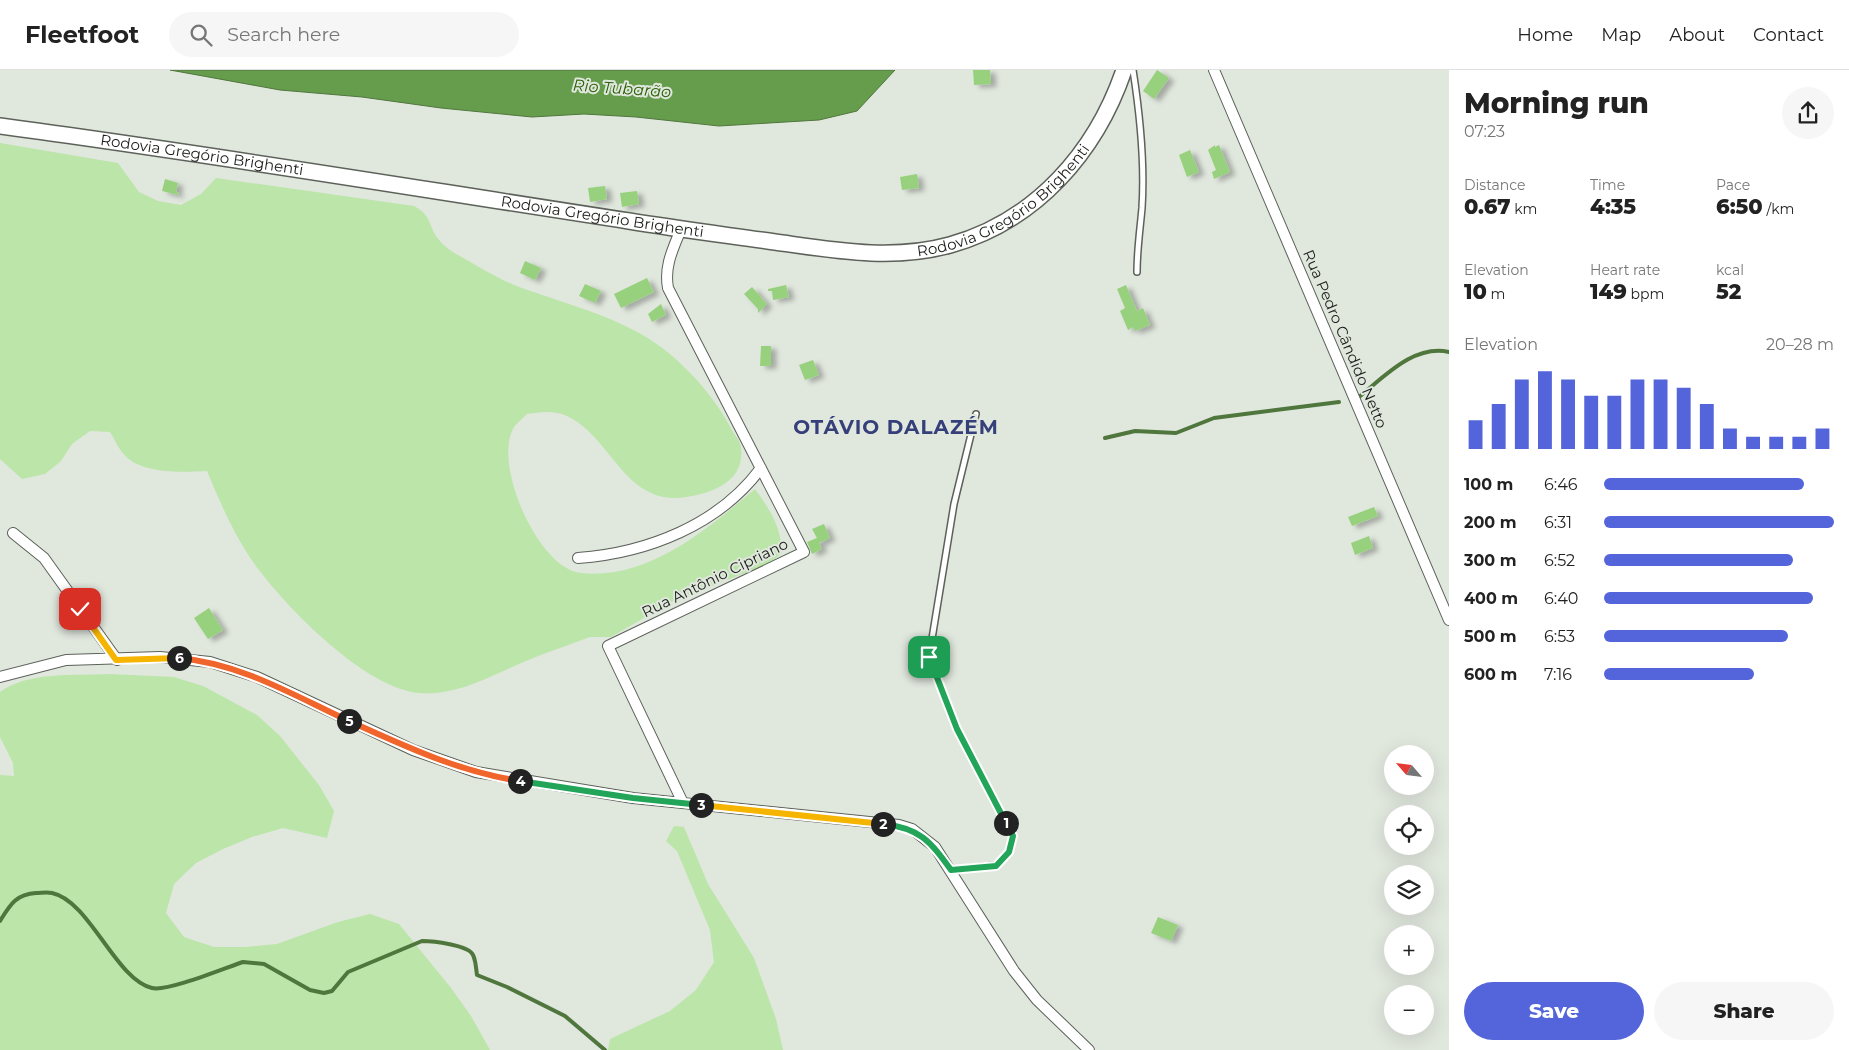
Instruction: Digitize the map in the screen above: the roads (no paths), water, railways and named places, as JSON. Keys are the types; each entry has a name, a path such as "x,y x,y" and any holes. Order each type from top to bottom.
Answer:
{"main road":[{"name":"Rodovia Gregório Brighenti","path":"0,126 681,229 875,254 924,250 976,236 999,226 1023,211 1063,177 1092,140 1105,117 1124,70"}],"street":[{"name":"Rua Pedro Cândido Netto","path":"1214,70 1449,620"},
{"name":"Rua Antônio Cipriano","path":"681,229 667,264 668,288 804,552 608,646 683,803"},
{"path":"578,558 613,553 682,532 742,492 761,468"},
{"path":"13,533 44,558 116,660"},
{"path":"0,677 66,660 116,660 142,657 182,658 234,668 257,676 413,750 476,772 623,797 899,825 912,829 924,836 935,847 1014,971 1036,1000 1090,1050"}],"lane":[{"path":"1133,70 1142,170 1142,208 1137,249 1138,272"},
{"path":"951,870 996,866 1009,852 1013,836 957,729 929,657 954,504 976,414"}],"water":[{"name":"Rio Tubarão","path":"170,70 895,70 857,111 819,120 719,126 636,117 584,114 532,117 441,108 362,97 280,90"}],"waterway":[{"path":"1359,397 1389,372 1412,357 1436,351 1449,352"},
{"path":"1105,438 1135,431 1176,433 1214,418 1339,402"},
{"path":"0,921 14,901 23,896 36,893 52,893 66,899 91,924 126,970 139,982 152,988 183,983 243,962 264,964 310,990 324,993 332,991 348,972 422,941 450,944 465,949 473,955 477,975 507,987 565,1016 605,1050"}],"district":[{"name":"OTÁVIO DALAZÉM","path":"896,427"}]}
